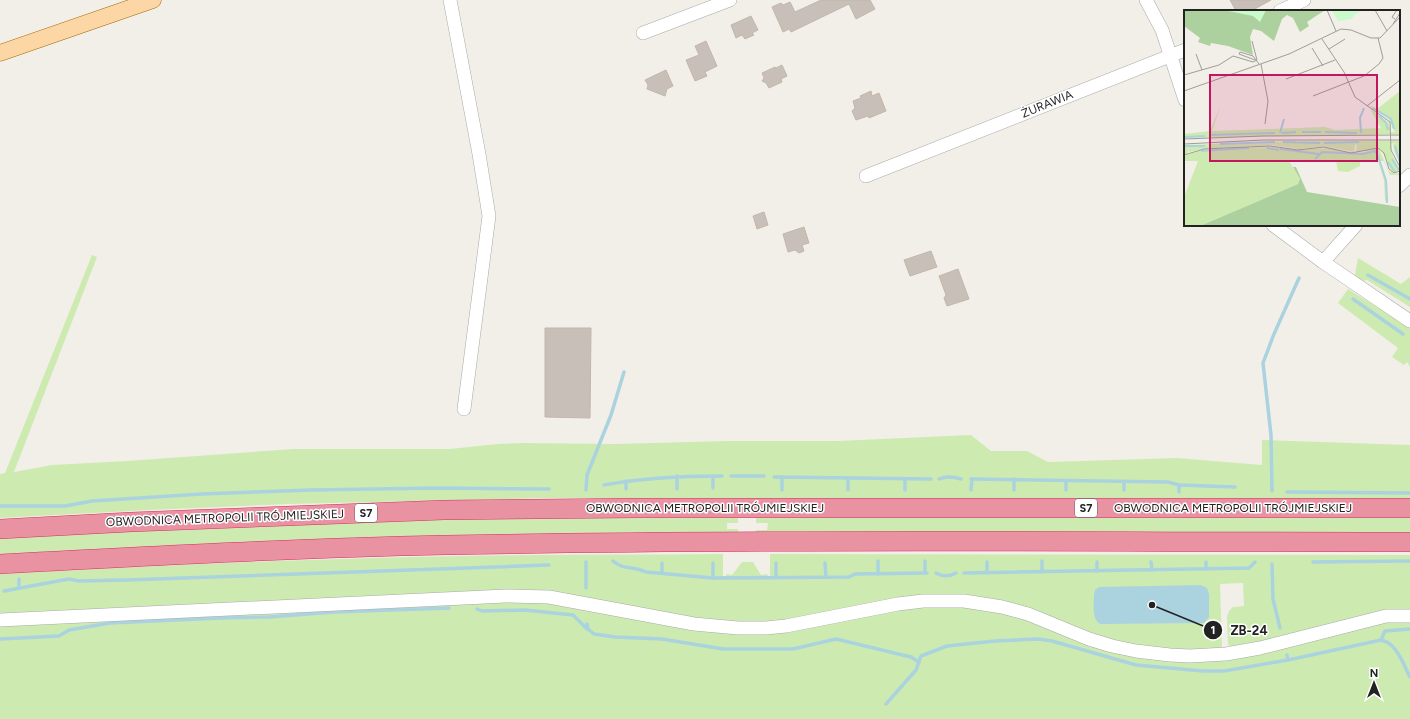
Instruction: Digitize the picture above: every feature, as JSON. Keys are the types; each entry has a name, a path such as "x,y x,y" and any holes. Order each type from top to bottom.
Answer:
{"highway":[{"name":"OBWODNICA METROPOLII TRÓJMIEJSKIEJ","path":"0,529 131,522 398,512 733,508 1410,508"},
{"path":"0,564 203,553 437,545 732,542 1410,542"}],"main road":[{"path":"0,53 153,0"}],"street":[{"path":"450,0 489,216 464,409"},
{"path":"643,33 730,0"},
{"path":"1146,0 1162,30 1184,97"},
{"path":"1277,0 1281,10"},
{"path":"1283,10 1304,0"},
{"name":"ŻURAWIA","path":"866,176 1184,50"},
{"path":"1400,185 1410,175"},
{"path":"1273,226 1323,262 1410,321"},
{"path":"1323,262 1355,226"},
{"path":"0,620 506,596 549,597 694,624 745,628 786,626 898,604 923,601 964,601 1002,607 1028,614 1112,646 1136,651 1190,656 1226,654 1260,648 1386,616 1410,616"}],"green space":[{"path":"92,255 97,257 14,472 52,465 293,449 450,449 523,443 615,444 727,441 837,441 971,435 991,451 1027,451 1048,462 1177,458 1262,465 1262,440 1410,445 1410,499 554,498 288,504 0,518 0,474 5,473"},
{"path":"1358,258 1401,284 1410,277 1410,307 1367,280 1357,282 1354,280"},
{"path":"1348,289 1410,328 1410,367 1407,362 1404,365 1392,357 1398,348 1338,303"},
{"path":"738,517 738,523 727,523 727,529 738,529 738,537 0,556 0,537 411,519"},
{"path":"756,517 1410,518 1410,537 756,537 756,530 767,530 768,523 756,523"},
{"path":"723,554 723,576 726,576 726,574 732,575 742,562 753,562 761,575 767,574 770,576 770,554 1410,555 1410,609 1399,610 1263,642 1231,647 1228,644 1227,617 1229,611 1233,607 1244,606 1243,583 1220,584 1222,646 1221,648 1202,651 1126,645 990,600 779,622 721,623 566,595 0,615 0,574 171,565 343,559 491,555"},
{"path":"506,601 550,602 706,630 937,605 1000,611 1157,659 1379,623 1410,622 1410,719 0,719 0,624"}],"water":[{"path":"1201,585 1207,588 1209,594 1209,617 1204,623 1101,624 1094,615 1094,594 1095,590 1099,587"}],"building":[{"path":"821,0 870,0 875,9 856,19 849,4 791,32 789,29 783,32 772,7 781,3 783,5 790,2 795,12"},
{"path":"1230,0 1271,0 1253,10 1235,10"},
{"path":"751,16 758,30 752,33 754,35 745,39 742,35 736,38 731,25"},
{"path":"706,41 717,66 705,72 707,76 695,81 686,60 699,55 695,46"},
{"path":"782,65 787,76 781,79 782,82 769,88 766,83 762,81 764,78 762,73"},
{"path":"666,70 673,86 667,89 665,96 647,89 648,85 645,80"},
{"path":"871,91 872,96 879,93 886,111 869,118 868,116 856,120 852,111 855,108 853,101 861,98 860,96"},
{"path":"764,212 768,225 757,229 753,216"},
{"path":"804,227 809,243 802,245 804,251 799,253 795,250 788,252 783,234"},
{"path":"931,251 937,267 910,276 904,260"},
{"path":"958,269 969,299 947,306 944,298 946,295 939,276"},
{"path":"545,328 591,328 590,418 545,417"}],"waterway":[{"path":"1368,275 1410,299"},
{"path":"1272,491 1271,435 1263,363 1299,278"},
{"path":"1353,299 1403,334"},
{"path":"586,490 587,475 611,415 624,372"},
{"path":"677,476 677,489"},
{"path":"713,476 713,488"},
{"path":"604,485 663,478 722,476"},
{"path":"731,476 764,476"},
{"path":"774,477 931,479"},
{"path":"782,477 782,490"},
{"path":"939,479 944,477 961,479"},
{"path":"848,478 848,490"},
{"path":"905,479 905,490"},
{"path":"971,479 1168,482 1179,485 1235,487"},
{"path":"971,490 972,479"},
{"path":"1014,479 1014,490"},
{"path":"626,481 626,489"},
{"path":"1066,481 1066,490"},
{"path":"1124,482 1124,490"},
{"path":"1179,485 1179,492"},
{"path":"0,506 65,506 92,501 202,494 311,490 438,488 549,489"},
{"path":"1287,492 1410,493"},
{"path":"613,561 621,566 646,572 713,578 849,577 855,574 927,573"},
{"path":"878,561 878,574"},
{"path":"925,561 925,573"},
{"path":"1042,561 1042,572"},
{"path":"1313,562 1410,561"},
{"path":"586,562 586,588"},
{"path":"987,562 987,573"},
{"path":"1097,562 1097,571"},
{"path":"1151,562 1152,570"},
{"path":"1206,562 1206,569"},
{"path":"964,573 1249,568 1255,562"},
{"path":"662,563 662,573"},
{"path":"713,563 713,578"},
{"path":"776,563 776,578"},
{"path":"825,563 826,577"},
{"path":"1272,564 1273,599 1280,628"},
{"path":"4,591 69,579 79,581 126,580 549,565"},
{"path":"936,573 946,576 956,573"},
{"path":"19,579 19,588"},
{"path":"0,639 59,636 69,630 110,623 449,608"},
{"path":"477,609 482,611 525,610 573,615 587,629"},
{"path":"587,624 588,629 594,634 615,637 662,639 723,649 793,649 836,639 911,657 919,662"},
{"path":"1381,640 1385,631 1410,629"},
{"path":"886,704 916,670 921,656 947,646 995,641 1038,639 1052,641 1136,665 1203,671 1224,671 1288,660 1287,655"},
{"path":"1288,660 1381,640 1391,645 1399,655 1410,677"}],"place":[{"name":"ZB-24","path":"1152,605"}]}
